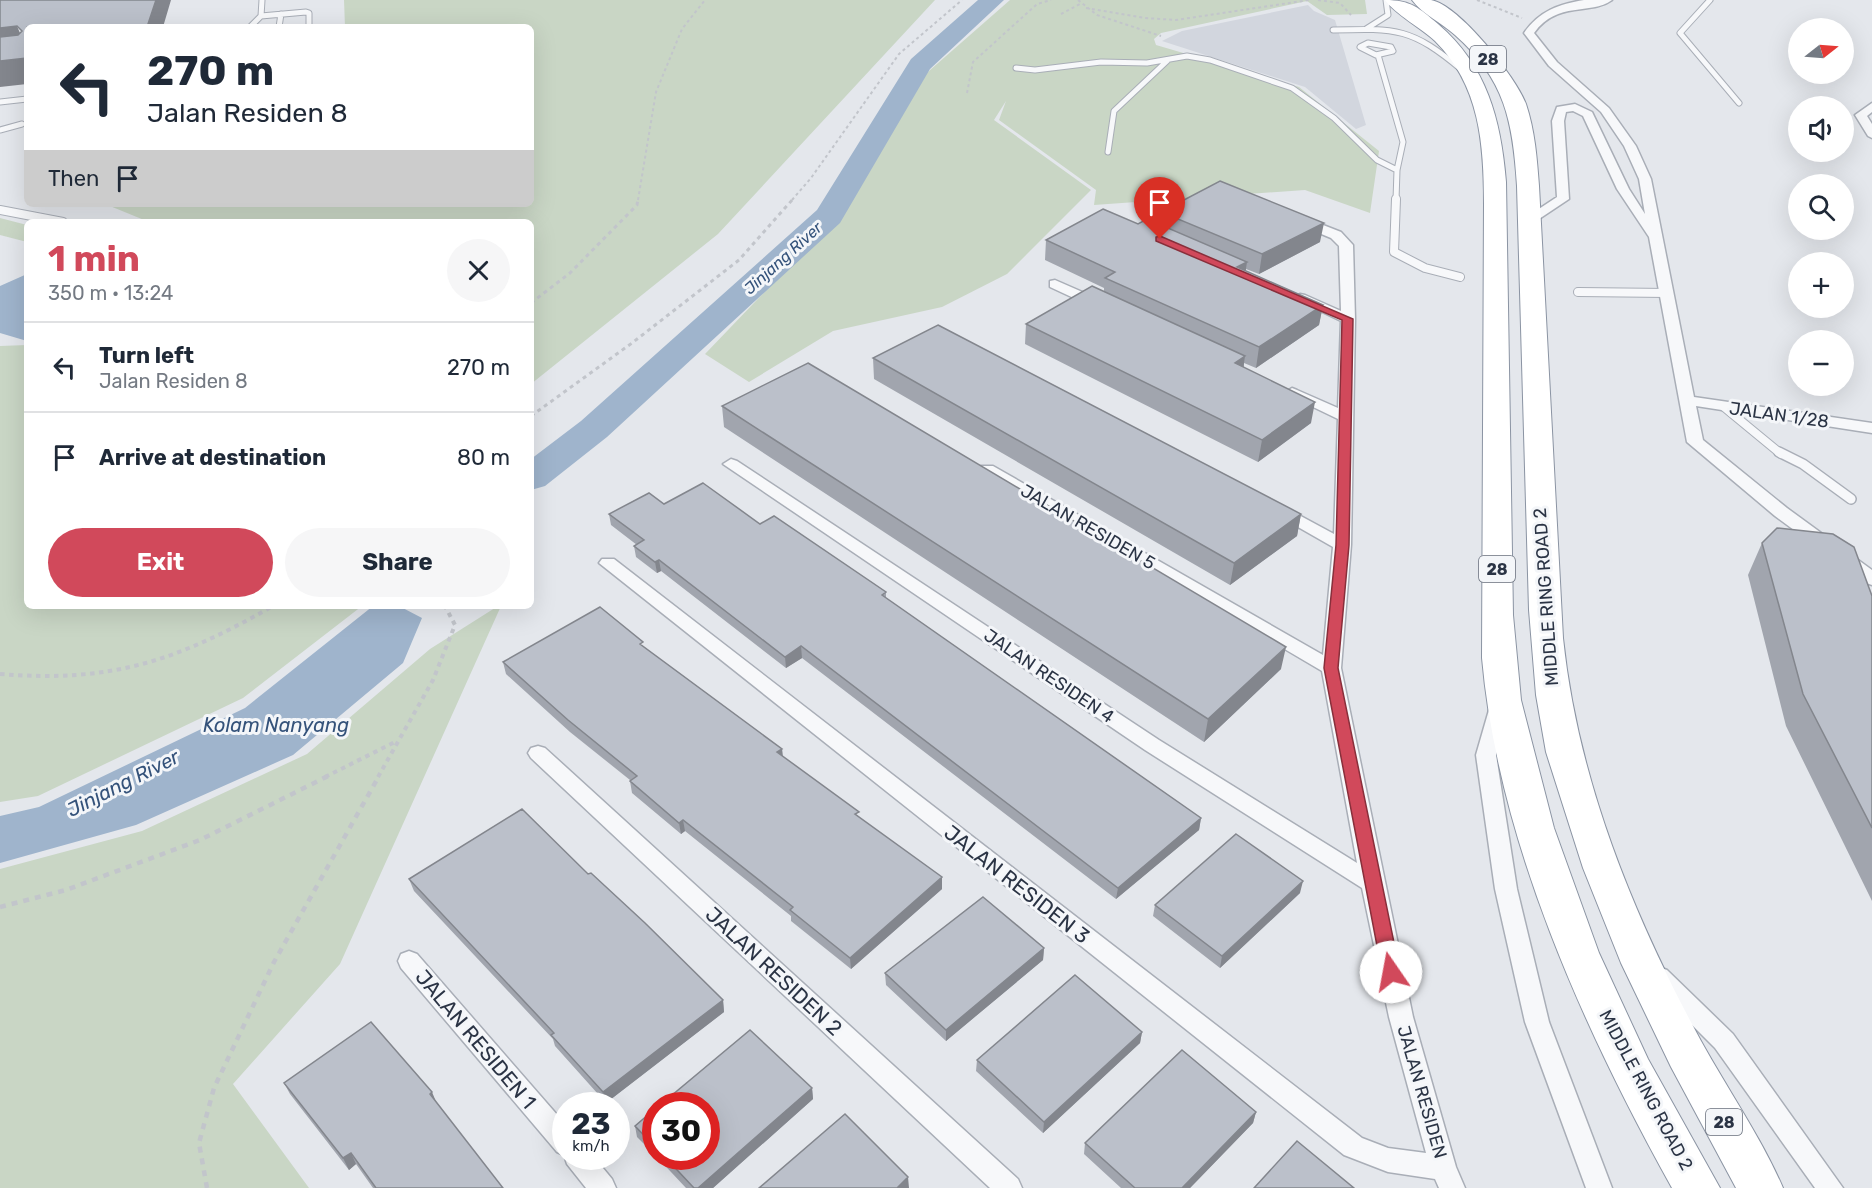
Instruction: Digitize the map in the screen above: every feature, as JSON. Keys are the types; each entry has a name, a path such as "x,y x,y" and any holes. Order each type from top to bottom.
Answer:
{"highway":[{"name":"MIDDLE RING ROAD 2","path":"1394,0 1433,29 1462,60 1483,99 1491,137 1494,204 1497,609 1503,696 1545,864 1576,948 1621,1052 1697,1188"},
{"name":"MIDDLE RING ROAD 2","path":"1421,0 1471,40 1489,59 1514,100 1523,140 1545,617 1552,690 1568,764 1601,868 1635,952 1687,1057 1760,1188"}],"street":[{"path":"1607,0 1551,11 1534,23 1529,33 1553,64 1605,110 1630,146 1645,179 1656,243 1668,293 1692,436 1701,450 1872,579"},
{"path":"1872,106 1861,115 1872,134"},
{"path":"1528,220 1563,200 1558,121 1561,109 1575,107 1588,114 1623,189 1656,243"},
{"name":"JALAN RESIDEN","path":"1286,214 1336,235 1346,245 1348,319 1342,545 1331,668 1372,883 1401,1017 1447,1178"},
{"path":"1055,284 1109,309"},
{"path":"1282,291 1348,319"},
{"path":"1281,388 1345,417"},
{"name":"JALAN 1/28","path":"1686,400 1872,428"},
{"name":"JALAN RESIDEN 5","path":"969,459 1331,668"},
{"name":"JALAN RESIDEN 4","path":"731,464 1152,745 1372,883"},
{"path":"1259,501 1342,545"},
{"name":"JALAN RESIDEN 3","path":"608,563 1353,1147 1447,1178"},
{"path":"1503,696 1486,754 1506,890 1537,1022 1599,1188"},
{"name":"JALAN RESIDEN 2","path":"538,753 1009,1188"},
{"path":"1635,952 1724,1041 1830,1188"},
{"name":"JALAN RESIDEN 1","path":"409,961 552,1128"},
{"path":"588,1170 603,1188"}],"lane":[{"path":"253,24 261,15 262,0"},
{"path":"1366,29 1385,20 1390,6 1386,0"},
{"path":"1710,0 1680,33 1739,104"},
{"path":"261,15 309,13 309,24"},
{"path":"279,24 281,14"},
{"path":"1333,30 1366,29 1404,33 1428,43 1475,81"},
{"path":"1373,42 1393,49 1388,54 1378,55 1364,51 1360,47 1373,42"},
{"path":"1378,55 1403,142 1397,170 1394,252 1425,268 1460,277"},
{"path":"1016,68 1035,70 1101,62 1147,63 1187,56 1210,60 1292,88 1334,118 1377,160 1397,170"},
{"path":"1108,152 1114,111 1169,59"},
{"path":"0,102 24,99"},
{"path":"0,130 22,124"},
{"path":"0,210 47,219"},
{"path":"1578,292 1668,293"},
{"path":"1724,407 1783,456 1803,464 1851,499"}],"path":[{"path":"534,301 570,273 637,205 656,92 682,29 705,0"},
{"path":"534,414 632,343 739,260 811,178 899,54 962,0"},
{"path":"966,93 973,62 1037,4 1051,0"},
{"path":"1078,0 1080,4 1097,15 1161,36"},
{"path":"1086,8 1145,18 1176,20 1309,0"},
{"path":"1318,0 1340,3 1366,29"},
{"path":"1477,0 1534,23"},
{"path":"1061,14 1080,4"},
{"path":"0,674 48,678 103,674 168,656 242,624 268,609"},
{"path":"207,1188 199,1143 214,1088 274,962 433,680 455,625 447,609"},
{"path":"0,907 66,890 200,840 396,742"}],"shaded area":[{"path":"1308,5 1314,11 1335,20 1366,125 1356,129 1305,87 1162,41 1182,31"}],"green space":[{"path":"344,0 935,0 718,234 534,382 534,219 142,219 112,207 534,207 534,24 345,24"},
{"path":"1010,0 1365,0 1367,14 1327,15 1307,1 1161,33 1154,39 1156,45 1299,87 1379,151 1370,213 1305,190 1094,205 1096,190 999,120 1006,101 994,120 1091,190 1007,274 942,307 833,331 749,382 705,354 828,226 895,122 913,85"},
{"path":"0,218 24,224 24,241 0,235"},
{"path":"24,345 24,609 358,609 243,698 38,796 0,802 0,346"},
{"path":"493,609 500,609 340,964 233,1084 309,1188 0,1188 0,869 142,831 307,754 430,649"}],"water":[{"path":"24,275 24,340 0,333 0,286"},
{"name":"Kolam Nanyang","path":"369,609 405,609 422,618 403,663 293,755 136,825 0,863 0,816 39,807 245,708"}],"building":[{"path":"0,0 156,0 148,24 24,24 24,58 0,61 0,37 18,35 22,31 17,26 0,28"},
{"path":"1220,181 1324,223 1262,254 1161,212"},
{"path":"1103,209 1138,224 1147,219 1247,262 1237,267 1323,305 1259,347 1105,278 1115,272 1046,240"},
{"path":"1092,286 1245,356 1235,363 1315,402 1262,440 1026,324"},
{"path":"938,325 1301,514 1234,563 873,358"},
{"path":"808,363 1286,647 1208,719 722,406"},
{"path":"703,483 760,524 774,516 886,592 882,595 1201,818 1118,888 801,646 785,657 659,560 655,562 634,546 644,540 609,514 649,493 664,504"},
{"path":"1777,528 1833,534 1854,547 1872,596 1872,828 1803,694 1762,543"},
{"path":"600,607 643,642 640,644 782,749 777,752 859,812 855,814 942,877 850,958 790,910 793,907 683,820 679,823 630,781 637,776 568,720 503,662"},
{"path":"522,809 588,874 591,873 645,923 723,1000 603,1092 551,1035 554,1033 409,879"},
{"path":"1236,834 1303,881 1222,956 1155,905"},
{"path":"983,897 1044,948 946,1030 885,973"},
{"path":"1075,975 1142,1032 1044,1122 977,1060"},
{"path":"371,1022 432,1092 430,1094 503,1188 376,1188 351,1153 343,1158 284,1083"},
{"path":"750,1030 812,1088 720,1169 720,1092 676,1092"},
{"path":"1182,1050 1256,1112 1182,1188 1135,1188 1085,1143"},
{"path":"845,1114 908,1177 897,1188 759,1188"},
{"path":"642,1120 642,1133 635,1126"},
{"path":"1297,1141 1354,1188 1254,1188"},
{"path":"677,1170 719,1170 698,1188 694,1188"}],"waterway":[{"name":"Jinjang River","path":"534,476 594,429 829,216 920,65 992,0"}],"route":[{"path":"1160,239 1348,319 1342,545 1331,668 1391,972"}]}
